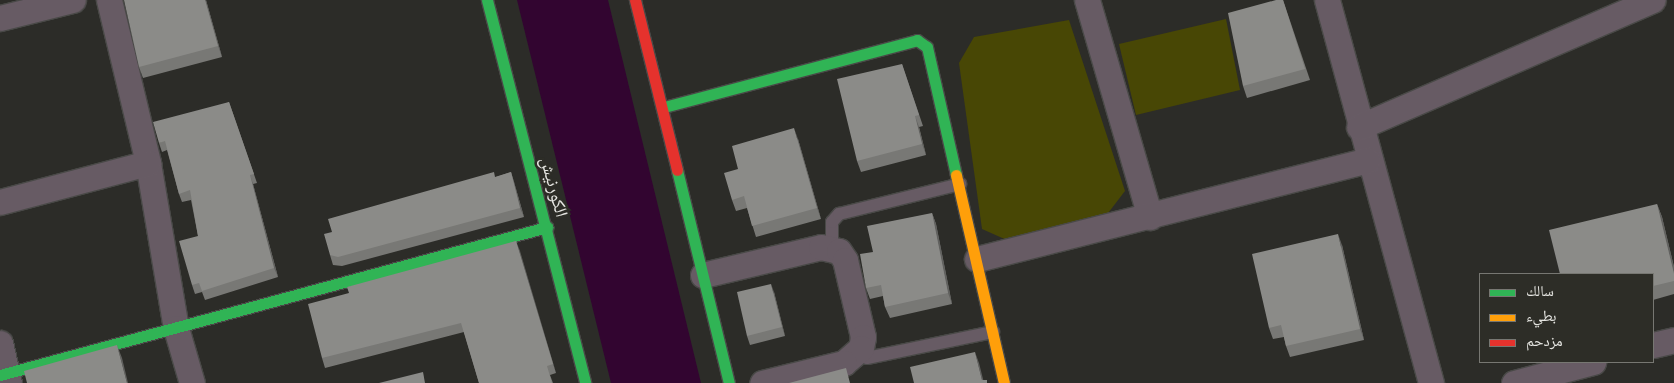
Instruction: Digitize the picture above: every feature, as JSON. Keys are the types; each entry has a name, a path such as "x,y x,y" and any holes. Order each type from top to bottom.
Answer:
{"street":[{"path":"0,18 73,0"},
{"path":"109,0 148,163 176,328 192,383"},
{"name":"الكورنيش","path":"488,0 585,383"},
{"path":"636,0 664,107 729,383"},
{"path":"1087,0 1150,217"},
{"path":"1326,0 1358,127 1431,383"},
{"path":"1358,127 1653,0"},
{"path":"664,107 917,40 927,47 932,59 1004,383"},
{"path":"977,259 1150,217 1368,160"},
{"path":"0,202 148,163"},
{"path":"0,343 5,377 176,328 546,227"},
{"path":"704,275 832,248 845,260 863,337 858,351 844,363 762,383"},
{"path":"1654,346 1674,340"},
{"path":"1514,383 1588,363"}],"lane":[{"path":"832,248 832,222 838,214 960,184"},
{"path":"858,351 867,358 993,332"}],"shaded area":[{"path":"517,0 608,0 701,383 611,383"},
{"path":"1226,19 1240,90 1136,115 1119,44"},
{"path":"1069,20 1125,191 1102,221 1009,241 982,229 959,63 974,37"}],"building":[{"path":"124,0 205,0 218,46 139,67"},
{"path":"1276,0 1283,0 1305,69 1243,86 1228,13"},
{"path":"902,64 919,115 915,116 922,144 857,161 837,79"},
{"path":"229,102 254,174 250,175 274,268 202,291 199,283 192,285 179,241 198,236 190,190 179,194 165,141 159,143 153,122"},
{"path":"794,128 817,208 752,226 744,196 732,200 724,173 738,169 732,146"},
{"path":"494,172 495,177 511,172 520,208 338,257 330,255 324,234 332,232 328,219"},
{"path":"1657,204 1674,274 1674,281 1654,286 1654,273 1560,273 1549,230"},
{"path":"932,213 948,293 885,307 881,285 866,288 860,254 873,252 867,226"},
{"path":"1338,234 1360,329 1286,346 1281,325 1269,328 1252,254"},
{"path":"516,241 553,364 547,366 552,383 479,383 461,323 322,358 308,304 349,293 347,287"},
{"path":"771,284 782,327 747,336 737,292"},
{"path":"117,345 127,383 27,383 24,371"},
{"path":"975,352 982,380 987,380 987,383 914,383 910,367"},
{"path":"846,368 850,383 789,383"},
{"path":"423,372 425,383 379,383"}],"traffic: fast":[{"path":"487,0 585,383"},
{"path":"664,107 917,40 927,47 956,175"},
{"path":"677,170 729,383"},
{"path":"0,375 547,227"}],"traffic: slow":[{"path":"956,175 1004,383"}],"traffic: jam":[{"path":"635,0 677,170"}]}
